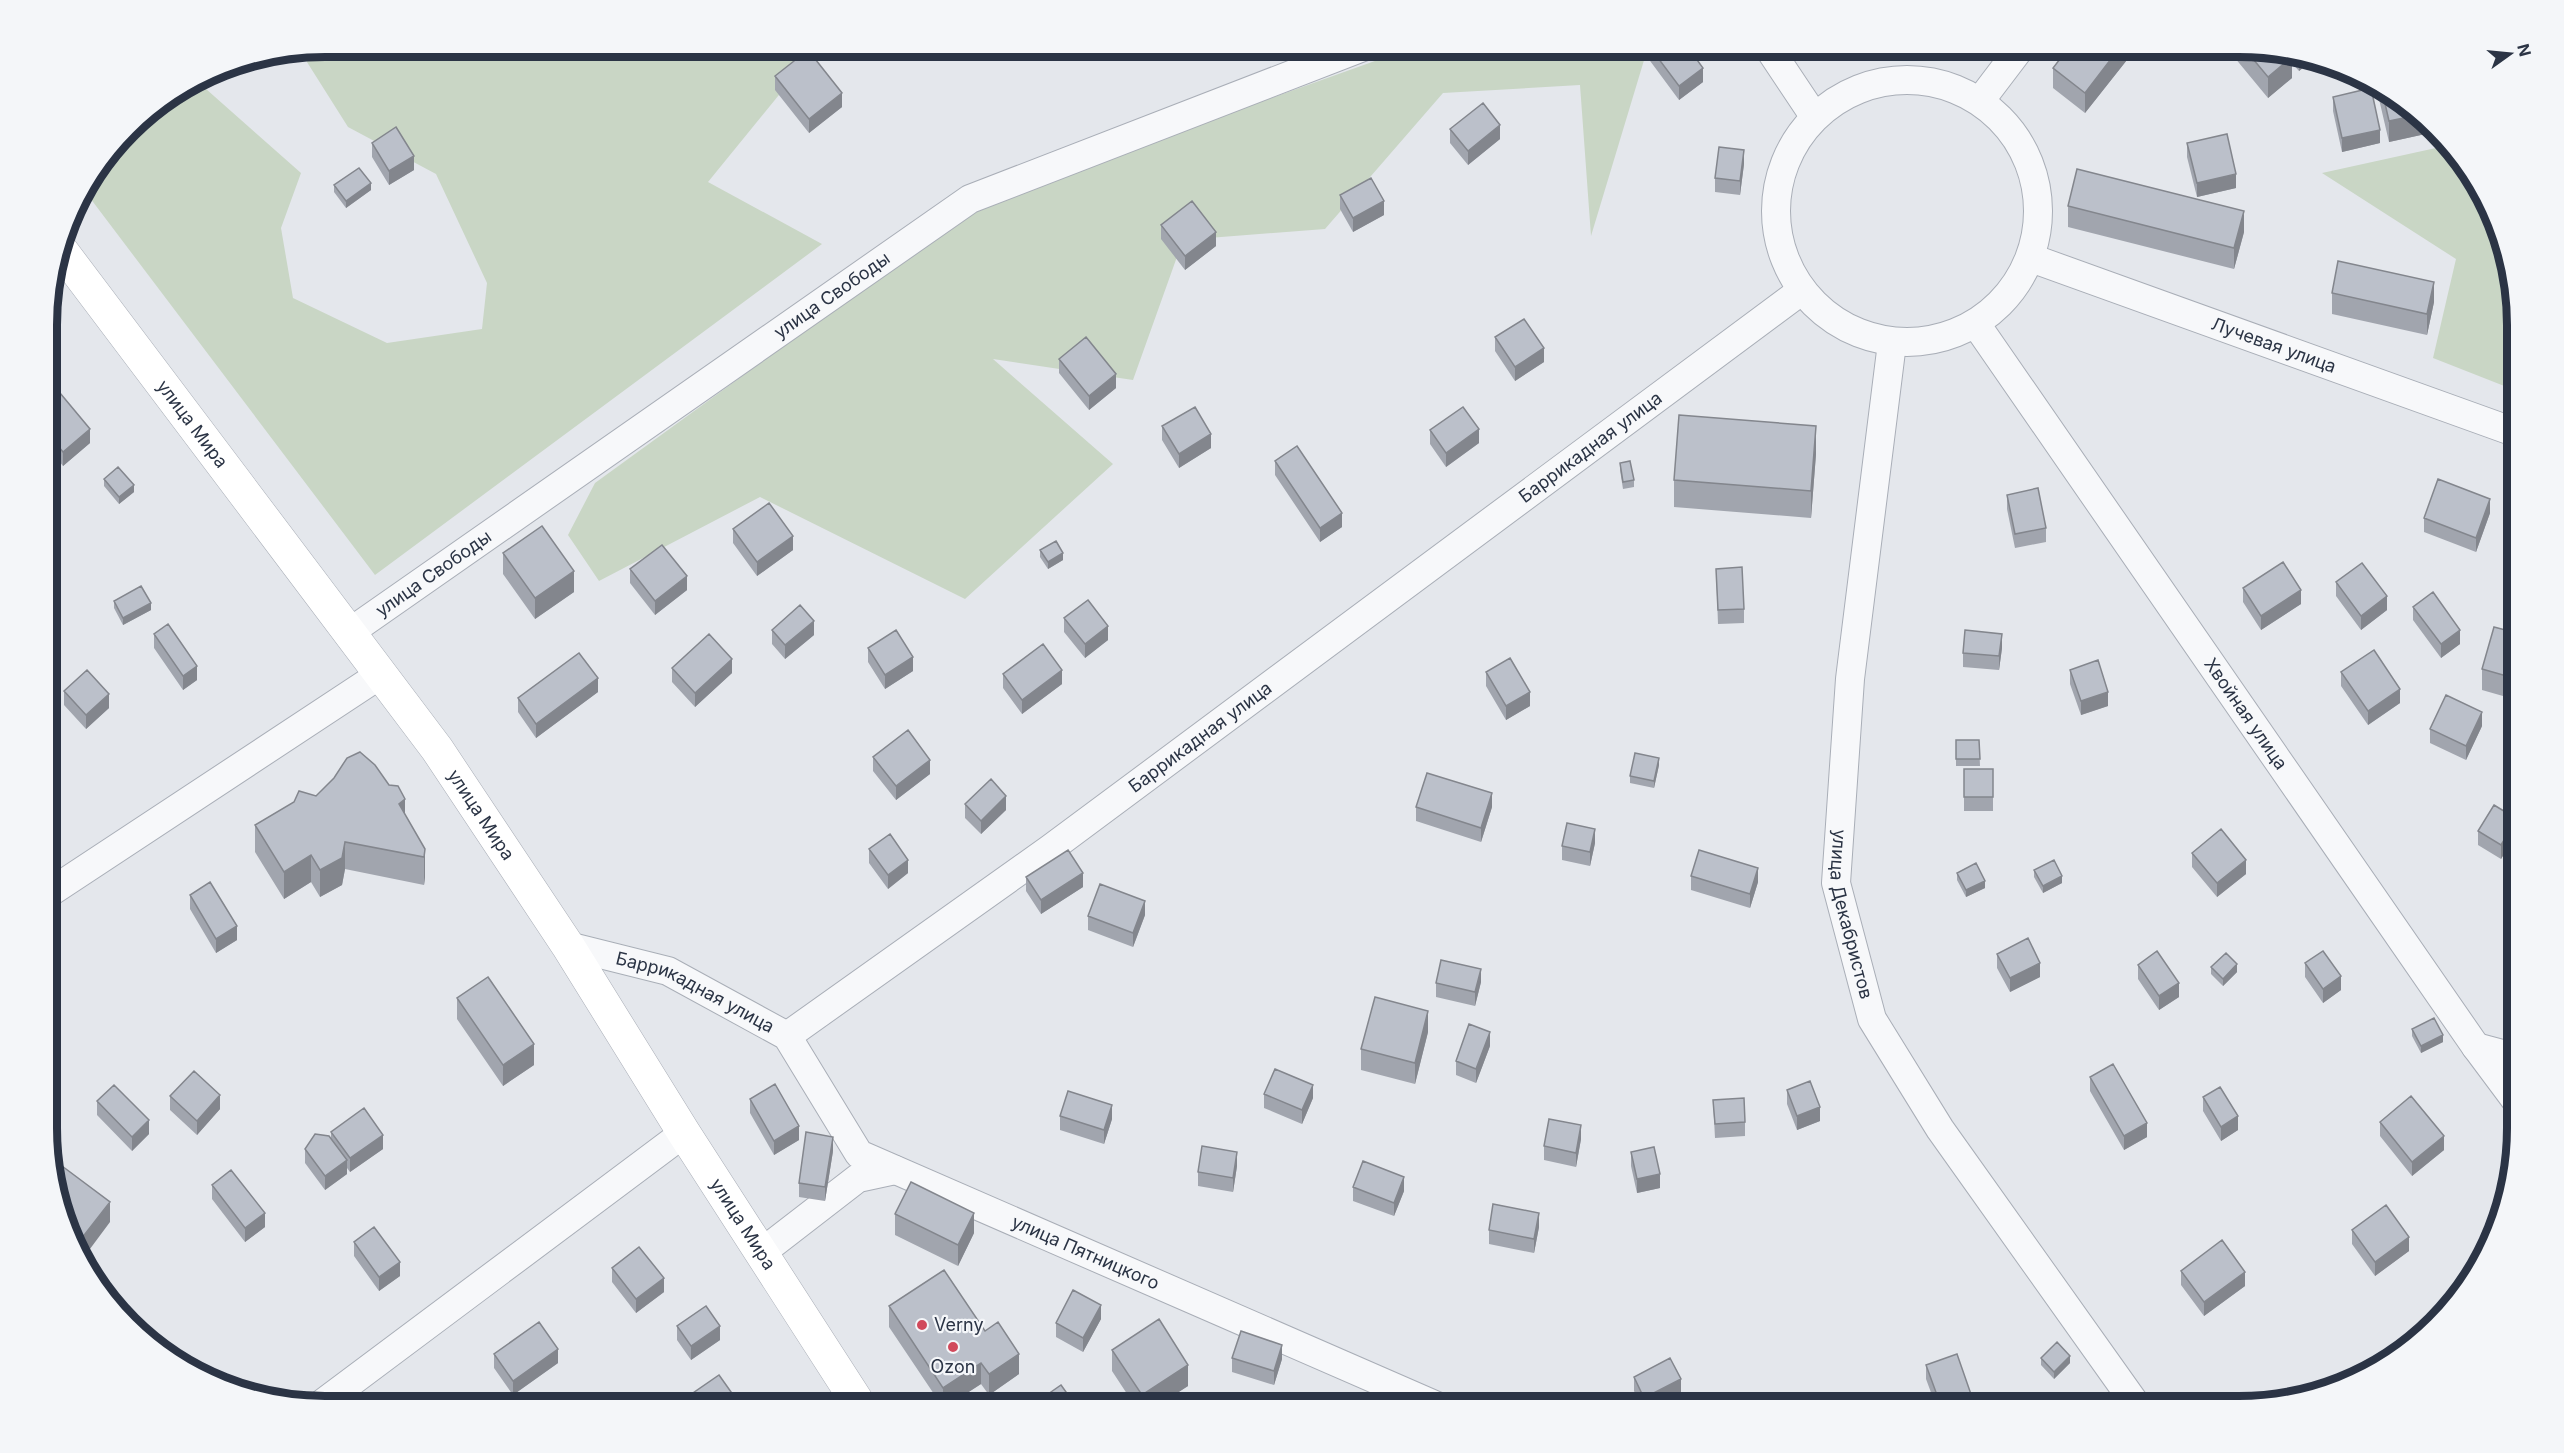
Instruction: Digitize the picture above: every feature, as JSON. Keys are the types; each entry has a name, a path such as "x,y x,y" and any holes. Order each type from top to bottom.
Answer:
{"street":[{"name":"улица Свободы","path":"350,632 970,199 1335,57"},
{"path":"1775,57 1814,116"},
{"path":"1980,101 2013,57"},
{"path":"1909,78 1956,88 1980,101 2002,119 2035,181 2039,222 2031,258 2010,294 1976,324 1938,340 1892,343 1862,336 1827,317 1801,291 1780,250 1774,210 1785,158 1814,116 1852,90 1909,78"},
{"name":"улица Мира","path":"66,256 437,749 568,946 854,1396"},
{"name":"Лучевая улица","path":"2031,258 2507,429"},
{"name":"Баррикадная улица","path":"568,946 668,971 787,1036 1050,849 1801,291"},
{"name":"Хвойная улица","path":"1976,324 2507,1089"},
{"name":"улица Декабристов","path":"1892,343 1850,679 1836,883 1872,1019 1940,1129 2130,1396"},
{"path":"57,888 381,674"},
{"name":"улица Пятницкого","path":"787,1036 859,1154 1414,1396"},
{"path":"2476,1047 2507,1055"},
{"path":"332,1396 684,1132"},
{"path":"761,1253 858,1178 895,1170"}],"green space":[{"path":"810,57 708,182 822,244 375,575 90,197 112,162 135,135 176,102 203,86 301,173 281,228 293,298 387,343 482,329 487,283 436,174 348,127 305,58"},
{"path":"1386,57 1645,57 1591,236 1580,85 1443,93 1325,229 1183,240 1133,380 993,359 1113,464 965,599 760,497 599,581 568,535 595,483 983,201"},
{"path":"2441,148 2462,176 2479,206 2498,255 2505,290 2507,387 2433,358 2456,259 2322,173"}],"building":[{"path":"799,57 814,57 842,93 809,119 775,76"},
{"path":"1657,57 1695,57 1703,68 1679,86"},
{"path":"2062,57 2113,57 2085,93 2053,68"},
{"path":"2252,58 2287,61 2268,77"},
{"path":"2366,89 2372,92 2380,130 2342,138 2333,97"},
{"path":"2384,100 2408,117 2389,121"},
{"path":"1483,103 1500,125 1468,151 1450,129"},
{"path":"396,127 414,156 389,171 372,143"},
{"path":"2227,134 2236,174 2197,183 2187,143"},
{"path":"1719,147 1744,150 1740,181 1715,178"},
{"path":"359,168 371,183 346,201 334,185"},
{"path":"2077,169 2244,211 2234,248 2068,206"},
{"path":"1371,178 1384,201 1353,218 1340,195"},
{"path":"1192,201 1216,232 1185,256 1161,225"},
{"path":"2338,261 2434,282 2427,314 2332,293"},
{"path":"1524,319 1544,348 1515,367 1495,337"},
{"path":"1086,337 1116,374 1089,396 1059,359"},
{"path":"60,393 90,429 63,452 57,445 57,396"},
{"path":"1195,407 1211,434 1179,454 1162,426"},
{"path":"1463,407 1479,429 1446,453 1430,430"},
{"path":"1679,415 1816,426 1811,491 1674,480"},
{"path":"1297,446 1342,513 1320,528 1275,461"},
{"path":"1630,461 1634,480 1623,482 1620,463"},
{"path":"118,467 134,485 119,497 104,479"},
{"path":"2438,479 2490,499 2476,538 2424,518"},
{"path":"2038,488 2046,528 2015,534 2007,495"},
{"path":"769,503 793,536 757,562 733,529"},
{"path":"542,526 574,571 535,598 503,553"},
{"path":"1056,541 1063,553 1048,562 1040,550"},
{"path":"662,545 687,576 655,601 630,569"},
{"path":"2283,562 2301,590 2261,616 2243,588"},
{"path":"2362,563 2387,596 2361,616 2336,582"},
{"path":"1742,567 1744,609 1718,610 1716,569"},
{"path":"141,586 151,603 123,618 114,601"},
{"path":"2433,592 2460,630 2441,644 2413,607"},
{"path":"1088,600 1108,626 1085,644 1064,618"},
{"path":"800,605 814,621 785,645 772,630"},
{"path":"168,624 197,666 183,676 154,634"},
{"path":"2494,627 2507,630 2507,676 2482,669"},
{"path":"896,630 913,657 885,675 868,648"},
{"path":"1965,630 2002,634 1999,656 1963,653"},
{"path":"709,634 732,659 695,693 672,668"},
{"path":"1043,644 1062,670 1022,700 1003,674"},
{"path":"2374,650 2400,689 2368,711 2341,672"},
{"path":"579,653 598,678 536,724 518,698"},
{"path":"1510,658 1530,692 1506,706 1486,672"},
{"path":"2098,660 2108,692 2081,701 2070,670"},
{"path":"87,670 109,694 86,715 64,691"},
{"path":"2446,695 2482,712 2466,746 2430,729"},
{"path":"908,730 930,760 896,786 873,757"},
{"path":"1956,740 1979,740 1980,759 1956,759"},
{"path":"360,752 375,765 389,785 398,786 405,799 399,804 425,849 424,857 345,842 342,858 320,870 311,855 284,872 255,825 294,802 299,791 316,796 334,778 347,758"},
{"path":"1635,753 1659,758 1654,781 1630,776"},
{"path":"1964,769 1993,769 1993,797 1964,797"},
{"path":"1427,773 1492,793 1481,828 1416,807"},
{"path":"991,779 1006,796 981,821 965,804"},
{"path":"2494,805 2507,813 2507,835 2501,845 2478,831"},
{"path":"1567,823 1595,829 1590,852 1562,846"},
{"path":"2221,829 2246,860 2217,883 2192,853"},
{"path":"890,834 908,860 888,875 869,849"},
{"path":"1068,850 1083,873 1041,900 1026,877"},
{"path":"1699,850 1758,868 1750,894 1691,876"},
{"path":"2054,860 2062,876 2043,886 2034,870"},
{"path":"1976,863 1985,881 1966,890 1957,873"},
{"path":"210,882 237,926 216,939 190,895"},
{"path":"1100,884 1145,901 1133,933 1088,916"},
{"path":"2028,938 2040,963 2010,978 1997,954"},
{"path":"2157,951 2179,983 2159,996 2138,965"},
{"path":"2323,951 2341,976 2323,989 2305,963"},
{"path":"2226,953 2237,964 2223,979 2211,967"},
{"path":"1441,960 1481,969 1475,992 1436,983"},
{"path":"488,977 534,1044 503,1065 457,998"},
{"path":"1375,997 1428,1011 1415,1063 1361,1049"},
{"path":"2434,1018 2443,1035 2421,1046 2412,1029"},
{"path":"1469,1024 1490,1032 1476,1069 1456,1061"},
{"path":"2113,1064 2147,1123 2124,1136 2090,1077"},
{"path":"1275,1069 1313,1085 1302,1110 1264,1094"},
{"path":"194,1071 220,1095 197,1121 170,1096"},
{"path":"1810,1081 1820,1107 1797,1116 1787,1090"},
{"path":"775,1084 799,1126 774,1141 750,1099"},
{"path":"114,1085 149,1120 132,1137 97,1101"},
{"path":"2220,1087 2238,1116 2221,1127 2203,1097"},
{"path":"1068,1091 1112,1105 1104,1130 1060,1116"},
{"path":"2411,1096 2444,1136 2412,1162 2380,1122"},
{"path":"1744,1098 1745,1122 1715,1124 1713,1100"},
{"path":"364,1108 383,1135 350,1158 331,1132"},
{"path":"1549,1119 1581,1125 1576,1153 1544,1146"},
{"path":"806,1132 833,1137 825,1187 799,1183"},
{"path":"315,1134 329,1136 347,1160 325,1176 305,1149"},
{"path":"1202,1146 1237,1152 1233,1178 1198,1172"},
{"path":"1654,1147 1660,1174 1637,1179 1631,1152"},
{"path":"1363,1161 1404,1177 1394,1203 1353,1187"},
{"path":"62,1166 110,1202 81,1239 66,1198 60,1169"},
{"path":"231,1170 265,1213 245,1228 212,1185"},
{"path":"911,1182 974,1213 958,1245 895,1214"},
{"path":"1493,1204 1539,1213 1534,1239 1489,1230"},
{"path":"2386,1205 2409,1237 2375,1262 2352,1230"},
{"path":"374,1227 400,1262 379,1277 354,1242"},
{"path":"2222,1240 2245,1272 2204,1302 2181,1271"},
{"path":"639,1247 664,1278 636,1299 612,1268"},
{"path":"944,1270 985,1331 998,1322 1019,1354 989,1374 981,1363 943,1388 889,1306"},
{"path":"1073,1290 1101,1305 1083,1338 1056,1323"},
{"path":"706,1306 720,1326 691,1346 677,1326"},
{"path":"1159,1319 1188,1365 1142,1395 1112,1350"},
{"path":"539,1322 558,1349 513,1381 494,1354"},
{"path":"1241,1331 1282,1345 1274,1371 1232,1358"},
{"path":"2057,1342 2070,1356 2054,1372 2041,1358"},
{"path":"1957,1354 1972,1396 1937,1396 1926,1365"},
{"path":"1670,1358 1681,1379 1648,1396 1643,1396 1634,1377"},
{"path":"719,1375 734,1396 695,1396 693,1393"},
{"path":"1061,1385 1069,1396 1045,1396"}],"place":[{"name":"Verny","path":"922,1325"},
{"name":"Ozon","path":"953,1347"}]}
